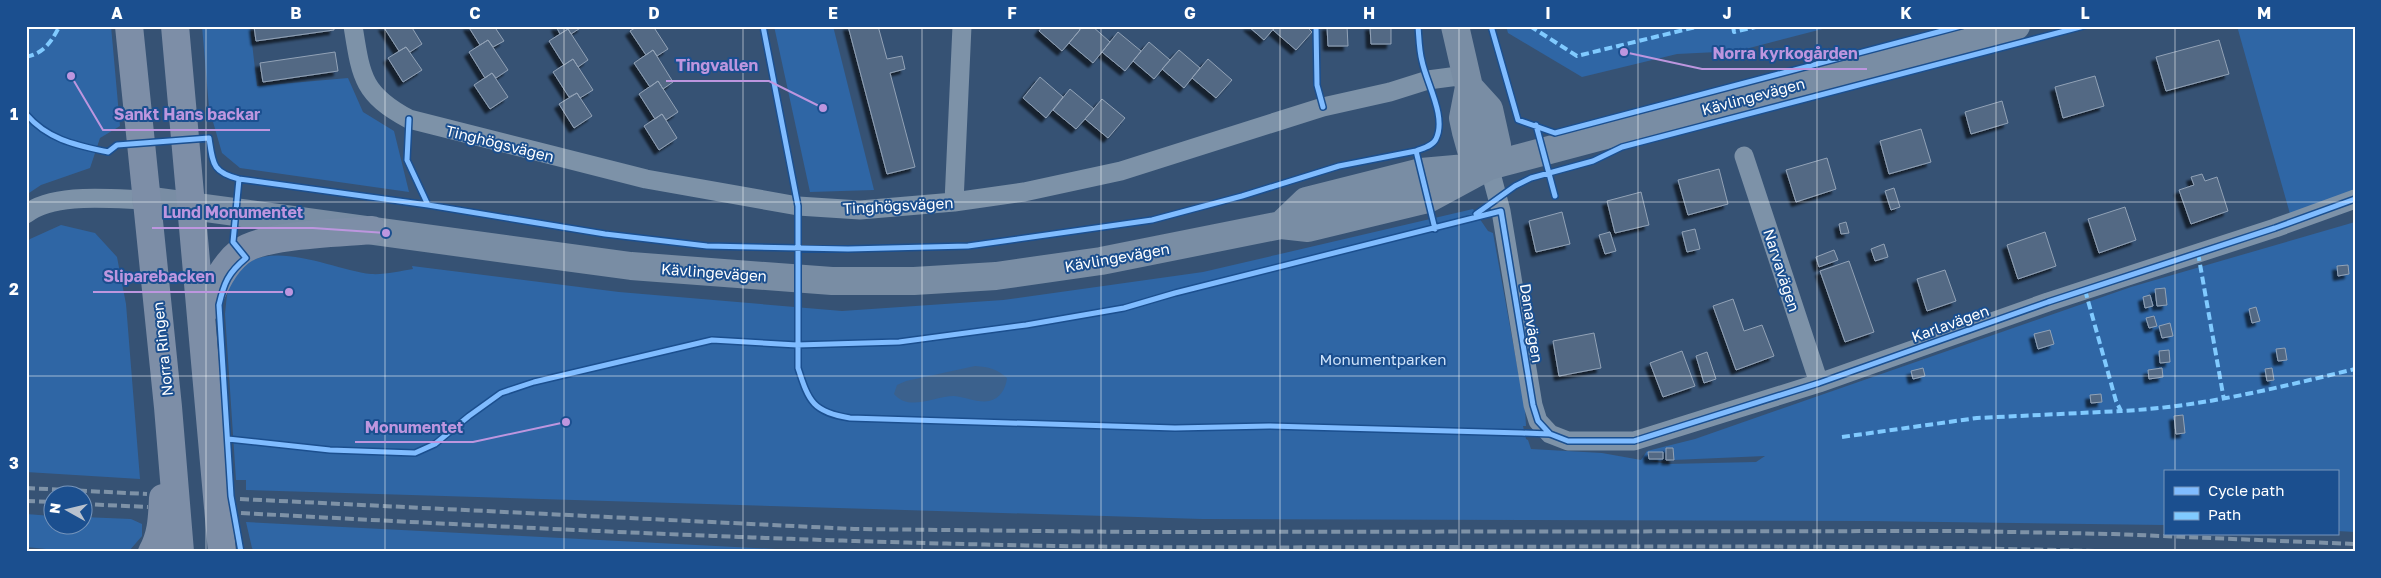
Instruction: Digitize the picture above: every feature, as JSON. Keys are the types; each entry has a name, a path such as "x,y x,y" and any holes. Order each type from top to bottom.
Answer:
{"main road":[{"name":"Norra Ringen","path":"129,26 168,407 180,552"},
{"path":"175,26 222,552"},
{"path":"1455,26 1468,81 1489,109 1497,145 1489,166"},
{"name":"Kävlingevägen","path":"146,200 631,266 832,281 914,281 996,276 1101,261 1281,225 1306,201 1421,172 1489,166 2016,26"},
{"path":"201,318 218,277 240,252 270,240 372,230"},
{"path":"152,552 158,540 162,520 163,456 168,407"}],"street":[{"name":"Tinghögsvägen","path":"352,26 360,71 372,92 388,108 409,120 646,179 798,206 860,210 954,202 1024,192 1121,172 1323,107 1390,92 1428,80 1468,81"},
{"path":"954,202 962,63 962,26"},
{"name":"Narvavägen","path":"1744,156 1819,383"},
{"name":"Danavägen","path":"1489,166 1500,211 1533,405 1538,421 1550,434"},
{"name":"Karlavägen","path":"1550,434 1568,441 1634,441 1819,383 2048,302 2275,228 2355,199"},
{"path":"26,214 35,207 61,200 146,200"}],"green space":[{"path":"26,26 111,26 120,126 100,138 90,168 41,185 26,195"},
{"path":"202,26 250,26 257,86 348,78 363,112 394,131 409,192 240,168 222,153 209,108"},
{"path":"774,26 833,26 874,190 810,192"},
{"path":"1506,26 1834,26 1738,51 1677,54 1582,77 1508,33"},
{"path":"2237,26 2355,26 2355,199 2292,221"},
{"name":"Monumentparken","path":"1473,209 1488,231 1493,233 1525,409 1526,426 1523,426 1531,449 1602,453 1641,460 1647,451 1695,439 2131,287 2355,222 2355,532 2338,531 2338,470 2164,470 2164,525 1868,521 1202,519 246,490 246,480 236,480 225,314 227,296 238,271 253,260 270,256 290,256 371,274 413,269 412,266 619,292 842,311 1003,300 1203,272","holes":["1765,456 1756,462 1668,464 1650,461"]},
{"path":"61,225 95,233 117,257 126,304 140,479 26,472 26,244 30,239"},
{"path":"26,514 42,515 42,536 92,536 92,517 131,519 142,524 142,536 129,551 125,552 76,552 26,547"},
{"path":"246,522 834,552 255,552 252,548"}],"shaded area":[{"path":"975,366 993,369 1007,378 1004,389 993,400 980,401 954,396 915,403 900,399 894,394 897,385 906,381"}],"building":[{"path":"254,26 334,26 334,30 256,41"},
{"path":"383,26 411,26 422,44 410,52 406,47 399,51"},
{"path":"468,26 494,26 504,41 493,47 488,40 480,45"},
{"path":"556,26 582,27 571,34 568,29 560,34"},
{"path":"638,26 653,26 668,49 657,56 653,50 646,55 630,31"},
{"path":"848,26 878,26 887,59 902,56 905,69 890,73 915,167 887,174"},
{"path":"1043,26 1076,26 1080,30 1062,51 1039,31"},
{"path":"1083,26 1092,26 1110,42 1093,63 1069,43"},
{"path":"1248,26 1276,26 1264,40"},
{"path":"1276,26 1306,26 1312,32 1296,50 1273,30"},
{"path":"1327,26 1347,26 1348,46 1328,46"},
{"path":"1370,26 1391,26 1391,44 1371,44"},
{"path":"568,29 588,60 578,67 573,59 564,65 549,41"},
{"path":"1118,32 1141,51 1125,71 1102,52"},
{"path":"488,40 508,70 496,78 492,73 485,78 469,52"},
{"path":"2219,40 2229,74 2166,91 2156,57"},
{"path":"1149,42 1170,60 1154,79 1133,61"},
{"path":"406,47 422,70 403,82 388,58"},
{"path":"653,50 673,82 663,89 658,81 650,87 634,63"},
{"path":"1179,50 1200,68 1184,88 1162,69"},
{"path":"335,52 338,71 263,82 260,63"},
{"path":"573,59 593,90 580,98 577,93 569,97 553,72"},
{"path":"1208,59 1232,80 1216,98 1192,78"},
{"path":"492,73 508,97 490,109 474,85"},
{"path":"2095,76 2104,106 2063,118 2055,87"},
{"path":"1040,77 1063,97 1046,118 1023,98"},
{"path":"658,81 678,112 666,120 662,114 655,119 639,94"},
{"path":"1070,89 1094,109 1076,129 1053,110"},
{"path":"577,93 592,116 574,128 559,104"},
{"path":"1102,99 1125,118 1108,138 1085,119"},
{"path":"2002,101 2008,123 1971,134 1965,112"},
{"path":"662,114 677,138 659,150 644,126"},
{"path":"1921,129 1931,162 1889,174 1880,141"},
{"path":"1827,158 1836,189 1796,202 1786,170"},
{"path":"1719,169 1728,204 1688,215 1678,180"},
{"path":"2202,174 2205,181 2217,177 2228,211 2191,224 2179,190 2194,185 2191,177"},
{"path":"1894,188 1900,207 1891,210 1885,191"},
{"path":"1641,192 1649,225 1615,233 1607,201"},
{"path":"2125,207 2136,240 2099,253 2088,219"},
{"path":"1562,212 1570,244 1536,252 1529,221"},
{"path":"1846,222 1849,233 1841,234 1839,224"},
{"path":"1695,229 1700,249 1687,252 1682,232"},
{"path":"1610,232 1616,251 1605,254 1599,235"},
{"path":"2045,232 2056,266 2018,279 2007,245"},
{"path":"1884,244 1888,257 1875,261 1871,249"},
{"path":"1834,250 1838,260 1819,267 1816,257"},
{"path":"1849,261 1874,332 1845,342 1820,271"},
{"path":"2348,265 2349,274 2338,276 2337,266"},
{"path":"1945,270 1956,301 1927,311 1917,279"},
{"path":"2165,288 2167,305 2157,306 2155,289"},
{"path":"2150,295 2153,306 2145,308 2143,297"},
{"path":"1733,299 1744,331 1762,325 1774,356 1736,370 1713,306"},
{"path":"2256,307 2260,321 2252,323 2249,309"},
{"path":"2154,316 2157,326 2149,328 2146,318"},
{"path":"2170,323 2173,336 2162,338 2159,326"},
{"path":"2050,330 2054,344 2038,349 2034,334"},
{"path":"1594,333 1601,368 1559,376 1553,341"},
{"path":"2285,348 2287,360 2278,361 2276,349"},
{"path":"2169,350 2170,362 2160,363 2159,351"},
{"path":"1682,351 1695,386 1663,397 1650,363"},
{"path":"1707,352 1716,379 1704,383 1696,356"},
{"path":"1923,368 1925,376 1913,379 1911,371"},
{"path":"2162,368 2163,377 2149,379 2148,370"},
{"path":"2272,368 2274,380 2267,381 2265,369"},
{"path":"2101,394 2102,402 2091,403 2090,395"},
{"path":"2183,415 2185,433 2176,434 2174,416"},
{"path":"1666,448 1673,448 1674,460 1666,460"},
{"path":"1648,452 1663,452 1663,459 1649,459"}],"railway":[{"path":"26,488 147,494"},
{"path":"240,499 854,529 1133,532 1962,531 2113,534 2355,544"},
{"path":"26,501 42,502"},
{"path":"92,504 148,507"},
{"path":"241,513 464,525 911,543 1134,547 1882,547 2131,552"}],"marked path":[{"path":"26,57 37,53 45,47 55,34 58,26"},
{"path":"1530,26 1577,56 1700,26"},
{"path":"1733,26 1734,32 1760,26"},
{"path":"2198,253 2224,400"},
{"path":"2085,290 2116,401 2121,411 2210,401 2268,390 2355,369"},
{"path":"1842,437 1977,418 2121,411"}],"cycle path":[{"path":"763,26 798,206 798,368 814,404 820,409 838,416 850,418 1175,428 1269,426 1522,433 1550,434 1568,441 1634,441 1819,383 2048,302 2275,228 2355,199"},
{"path":"1316,26 1317,85 1323,107"},
{"path":"26,114 53,136 74,144 108,152 117,145 209,138 215,166 223,173 239,179 428,205 605,234 707,246 848,249 968,246 1152,220 1242,196 1339,166 1428,147 1436,139 1439,130 1439,120 1435,100 1421,57 1418,26"},
{"path":"1491,26 1518,120 1555,133 1961,26"},
{"path":"1476,214 1515,186 1531,178 1593,161 1622,147 2084,26"},
{"path":"409,119 407,160 428,205"},
{"path":"1536,125 1555,196"},
{"path":"1416,151 1435,229"},
{"path":"239,179 233,242 246,258 228,279 219,305 231,496 241,552"},
{"path":"228,439 330,450 415,453 435,444 501,393 534,382 712,340 797,345 899,342 1026,325 1124,308 1175,293 1501,211 1533,405 1538,421 1550,434"}],"place":[{"name":"Norra kyrkogården","path":"1624,52"},
{"name":"Sankt Hans backar","path":"71,76"},
{"name":"Tingvallen","path":"823,108"},
{"name":"Lund Monumentet","path":"386,233"},
{"name":"Sliparebacken","path":"289,292"},
{"name":"Monumentet","path":"566,422"}]}
